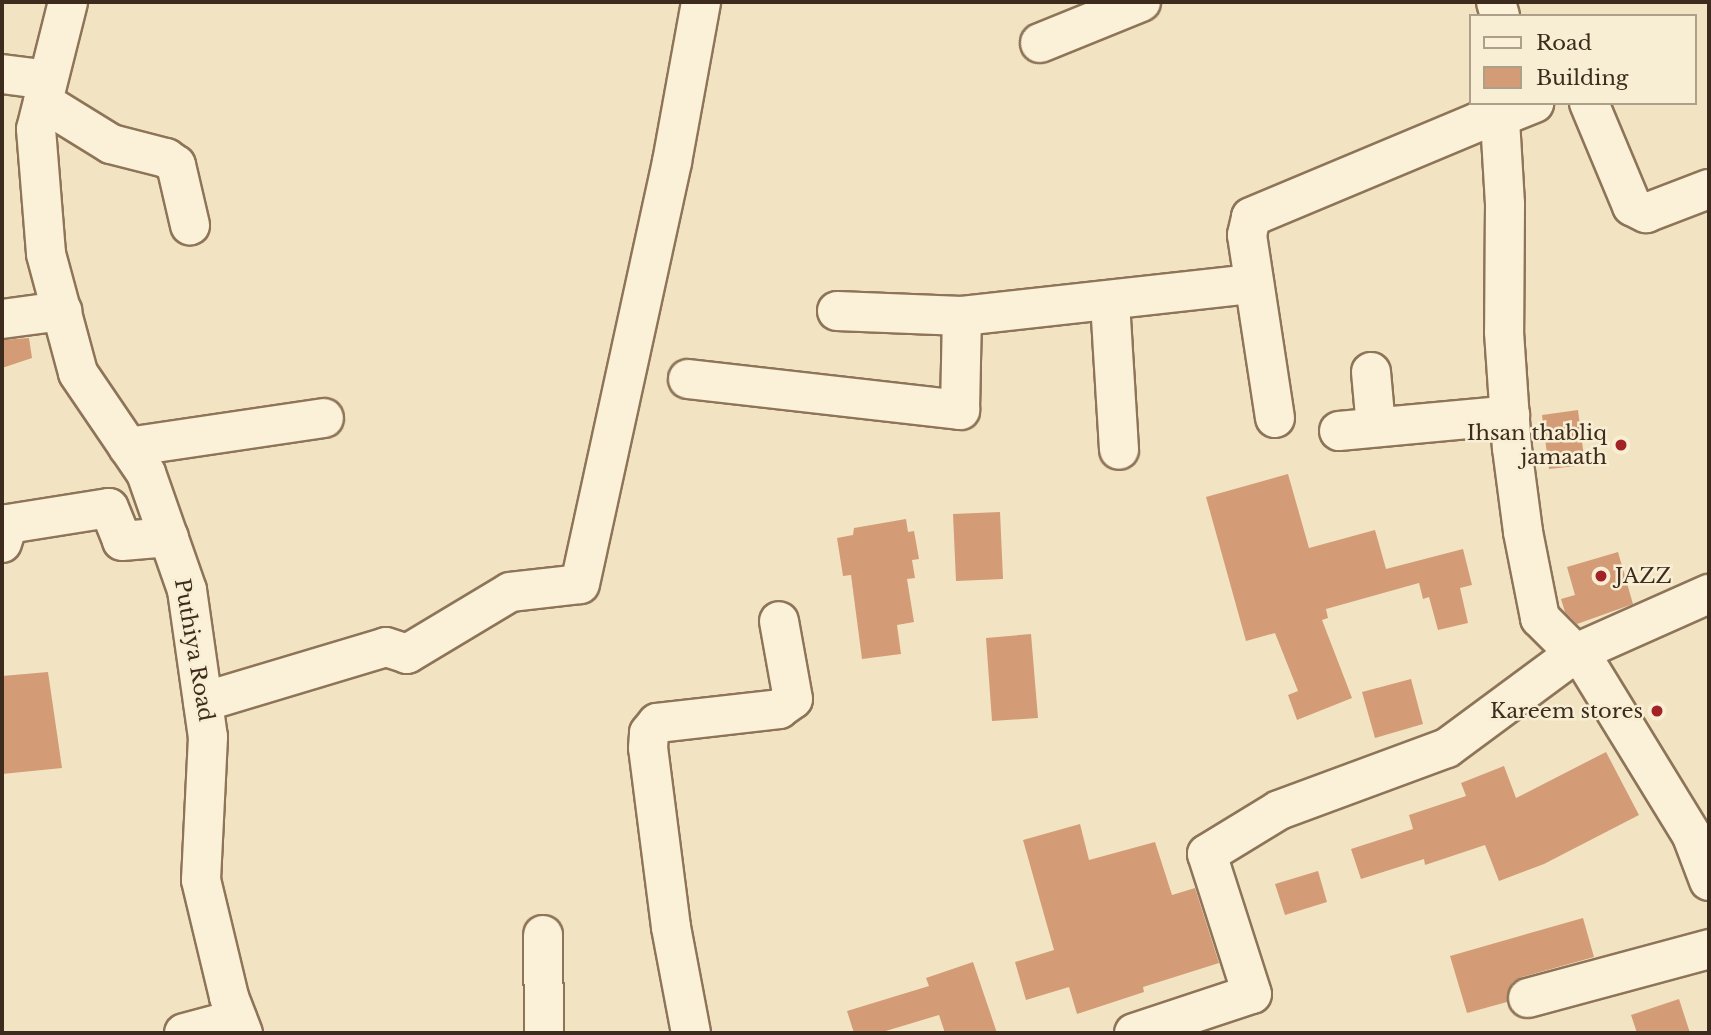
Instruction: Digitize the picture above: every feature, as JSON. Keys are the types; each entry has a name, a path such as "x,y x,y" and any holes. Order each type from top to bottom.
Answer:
{"street":[{"name":"Puthiya Road","path":"68,2 36,129 46,254 78,373 146,473 187,590 208,737 201,880 229,998 240,1026"},
{"path":"203,702 386,648 407,653 510,592 580,584 672,162 701,2"},
{"path":"1040,43 1141,2"},
{"path":"2,74 46,91 111,144 166,158 176,165 190,225"},
{"path":"1590,105 1632,206 1646,213 1709,189"},
{"path":"1275,418 1247,234 1251,217 1511,108 1504,204 1504,332 1523,532 1540,618 1588,666 1692,836 1709,881"},
{"path":"837,311 962,316 1110,302 1254,284"},
{"path":"1110,302 1119,450"},
{"path":"2,320 61,311"},
{"path":"688,379 960,410 962,316"},
{"path":"1371,372 1376,427"},
{"path":"1339,430 1510,415"},
{"path":"128,447 324,418"},
{"path":"2,543 8,524 109,508 122,541 169,537"},
{"path":"1134,1033 1252,994 1207,854 1279,810 1447,748 1574,654 1709,594"},
{"path":"691,1033 671,927 648,748 649,733 657,723 779,709 793,699 779,621"},
{"path":"543,935 544,1033"},
{"path":"1528,998 1709,949"},
{"path":"184,1033 240,1026"}],"building":[{"path":"29,338 32,358 2,368 2,340"},
{"path":"1578,410 1585,465 1549,469 1542,415"},
{"path":"1288,474 1309,548 1375,530 1386,569 1463,549 1472,585 1460,588 1468,623 1438,630 1429,597 1423,599 1419,583 1326,609 1328,618 1322,620 1352,698 1297,720 1288,695 1298,691 1275,633 1246,641 1206,497"},
{"path":"1000,512 1003,579 956,581 953,514"},
{"path":"906,519 908,532 914,531 919,559 912,560 915,578 907,579 914,622 897,625 901,654 862,659 851,575 843,576 837,538 853,535 854,528"},
{"path":"1618,552 1633,604 1577,624 1565,612 1561,599 1575,595 1567,567"},
{"path":"1031,634 1038,718 992,721 986,638"},
{"path":"48,672 62,768 2,774 2,676"},
{"path":"1411,679 1423,724 1375,738 1362,692"},
{"path":"1606,752 1639,815 1544,864 1499,881 1485,845 1425,865 1424,859 1361,879 1351,849 1413,829 1409,815 1466,796 1461,783 1504,766 1516,798"},
{"path":"1080,824 1089,860 1155,842 1172,895 1195,888 1219,963 1143,987 1144,992 1077,1014 1069,987 1026,1000 1015,962 1054,950 1023,840"},
{"path":"1318,871 1327,902 1285,915 1275,884"},
{"path":"1583,918 1594,957 1522,977 1512,983 1507,1002 1467,1013 1450,956"},
{"path":"973,962 997,1033 945,1033 939,1015 879,1033 854,1033 847,1011 929,986 926,978"},
{"path":"1679,999 1690,1033 1637,1033 1631,1015"}],"place":[{"name":"Ihsan thabliq jamaath","path":"1621,445"},
{"name":"JAZZ","path":"1601,576"},
{"name":"Kareem stores","path":"1657,711"}]}
